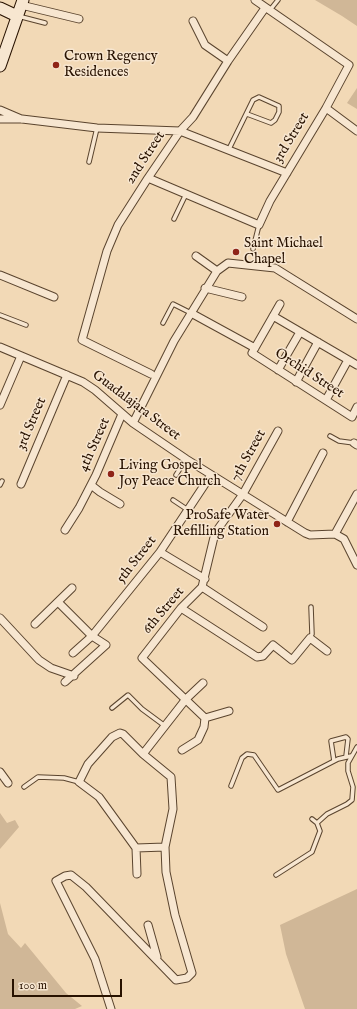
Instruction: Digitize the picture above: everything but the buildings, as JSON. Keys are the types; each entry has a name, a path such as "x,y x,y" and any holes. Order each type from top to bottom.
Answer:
{"main road":[{"path":"0,8 20,7 0,66"}],"street":[{"path":"255,0 268,9"},
{"path":"20,7 79,19"},
{"name":"2nd Street","path":"151,374 82,340 107,251 118,225 148,178 180,131 193,117 228,61 268,9"},
{"name":"3rd Street","path":"259,225 270,201 326,108 349,65 268,9"},
{"path":"194,21 205,45 228,61"},
{"path":"326,108 357,131"},
{"path":"0,110 22,119"},
{"path":"0,119 22,119 97,128 180,131 287,173"},
{"path":"148,178 259,225"},
{"path":"196,256 217,271"},
{"path":"134,423 174,341 205,288 217,271 228,263 275,268 357,319"},
{"path":"0,275 54,297"},
{"path":"205,288 242,297"},
{"path":"254,350 280,304"},
{"name":"Orchid Street","path":"191,313 254,350 278,370 352,416 357,407"},
{"path":"273,316 357,365"},
{"path":"278,370 300,332"},
{"path":"296,382 318,342"},
{"name":"Guadalajara Street","path":"0,347 67,375 95,390 122,414 186,459 310,535 335,534"},
{"path":"0,405 21,356"},
{"path":"326,400 348,360"},
{"name":"3rd Street","path":"21,484 67,375"},
{"name":"4th Street","path":"65,530 91,485 122,414"},
{"name":"7th Street","path":"243,494 278,431"},
{"path":"287,522 323,453"},
{"name":"5th Street","path":"73,654 92,636 160,552 212,475"},
{"path":"91,485 120,504"},
{"name":"6th Street","path":"204,718 186,698 142,658 181,608 202,587 214,533 243,494"},
{"path":"356,497 335,534 344,539 357,565"},
{"path":"160,552 205,579"},
{"path":"202,587 263,627"},
{"path":"35,624 72,588"},
{"path":"58,602 92,636 106,645 74,676 65,682"},
{"path":"181,608 257,657 262,656 273,645 292,660 310,638 327,651"},
{"path":"0,618 39,660 51,668 74,676"},
{"path":"143,754 186,698 203,683"},
{"path":"182,750 198,740 204,727 204,718 229,711"},
{"path":"111,1009 95,959 56,881 65,876 71,875 86,887 176,980 187,978 192,973 175,915 166,872 165,846 173,809 171,777 143,754 123,734 115,735 88,764 79,782 99,797 136,848 137,874"},
{"path":"0,772 8,782"},
{"path":"136,848 165,846"},
{"path":"148,925 158,960"}],"lane":[{"path":"268,9 278,0"},
{"path":"20,7 45,23"},
{"path":"229,149 253,100 259,97 279,106 279,112 275,120 270,124 247,114"},
{"path":"89,162 97,128"},
{"path":"174,219 186,194"},
{"path":"253,249 259,225"},
{"path":"163,323 173,304 191,313"},
{"path":"0,316 26,325"},
{"path":"330,436 339,441 356,444"},
{"path":"176,475 186,459"},
{"path":"0,485 2,481"},
{"path":"172,500 189,511"},
{"path":"310,638 312,634 311,607"},
{"path":"112,708 128,695 142,709 165,726"},
{"path":"317,823 327,814 352,800 353,787 348,771 348,739 346,737 331,741 334,761"},
{"path":"230,786 242,758 247,754 254,755 278,790 334,761 348,756 357,747"},
{"path":"24,787 38,776 64,778 79,782"},
{"path":"276,875 312,852 320,831 317,823 312,819"}],"shaded area":[{"path":"315,0 357,0 357,26 342,16"},
{"path":"357,88 357,109 347,103"},
{"path":"0,813 7,823 15,820 19,827 0,849"},
{"path":"357,889 357,1009 305,1009 286,954 280,925"},
{"path":"0,903 8,934 21,948 25,943 66,993 82,1006 75,1009 0,1009"}],"place":[{"name":"Crown Regency Residences","path":"56,65"},
{"name":"Saint Michael Chapel","path":"236,252"},
{"name":"Living Gospel Joy Peace Church","path":"111,474"},
{"name":"ProSafe Water Refilling Station","path":"277,524"}]}
